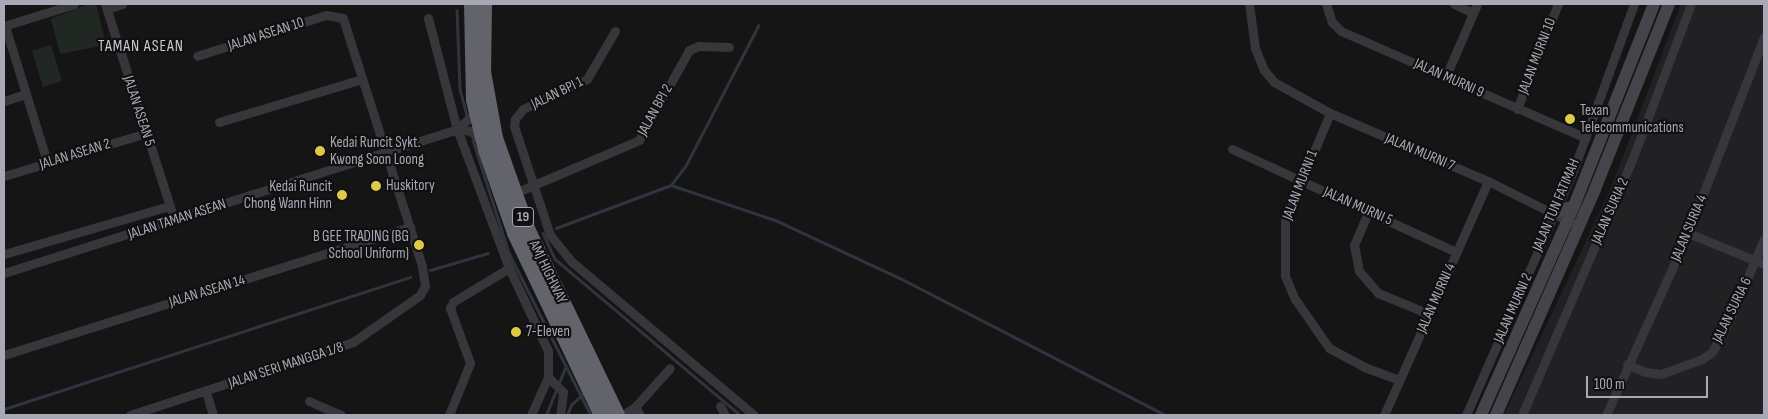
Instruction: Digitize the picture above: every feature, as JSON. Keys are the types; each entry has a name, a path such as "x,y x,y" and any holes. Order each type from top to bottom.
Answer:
{"highway":[{"name":"AMJ HIGHWAY","path":"472,4 476,112 486,150 515,233 602,415"},
{"name":"AMJ HIGHWAY","path":"484,4 486,98 515,193 528,231 617,415"}],"main road":[{"name":"JALAN TUN FATIMAH","path":"1480,415 1573,223 1574,206 1654,4"},
{"name":"JALAN TUN FATIMAH","path":"1496,415 1573,223 1669,4"},
{"path":"1554,213 1574,206"}],"street":[{"path":"47,162 4,26 74,4"},
{"path":"106,6 122,4"},
{"name":"JALAN MURNI 7","path":"1249,4 1255,48 1264,70 1274,82 1330,113 1488,181 1573,223"},
{"name":"JALAN MURNI 9","path":"1326,4 1332,22 1340,31 1586,138"},
{"path":"1446,76 1475,8 1454,4"},
{"name":"JALAN MURNI 10","path":"1517,109 1558,4"},
{"name":"JALAN MURNI 2","path":"1466,415 1586,138 1634,4"},
{"name":"JALAN SURIA 2","path":"1522,415 1632,160 1691,4"},
{"name":"JALAN ASEAN 5","path":"106,6 174,219"},
{"name":"JALAN ASEAN 10","path":"197,56 334,15 346,23 362,79"},
{"path":"428,18 457,129 509,268 545,344 549,359 548,376 531,415"},
{"name":"JALAN BPI 1","path":"615,31 587,79 518,113 514,126 550,235 560,252 754,415"},
{"name":"JALAN SURIA 4","path":"1606,415 1627,364 1688,232 1764,37"},
{"name":"JALAN BPI 2","path":"515,193 639,140 688,50 699,46 729,47"},
{"path":"219,122 362,79 410,227"},
{"path":"4,101 26,94"},
{"path":"457,129 476,112"},
{"name":"JALAN MURNI 1","path":"1330,113 1300,180 1283,235 1283,262 1288,288 1328,348 1364,368 1399,380"},
{"path":"457,129 476,134 486,150"},
{"name":"JALAN TAMAN ASEAN","path":"4,273 457,129"},
{"name":"JALAN ASEAN 2","path":"4,176 146,133"},
{"name":"JALAN MURNI 5","path":"1232,149 1369,210 1456,252"},
{"name":"JALAN MURNI 4","path":"1384,415 1488,181"},
{"path":"4,254 170,206"},
{"path":"1369,210 1354,245 1359,271 1378,293 1429,314"},
{"name":"JALAN SERI MANGGA 1/8","path":"130,415 206,392 353,342 420,295 425,286 410,227"},
{"name":"JALAN ASEAN 14","path":"4,355 410,227"},
{"path":"1688,232 1760,262"},
{"name":"JALAN SURIA 6","path":"1627,364 1645,372 1662,374 1707,356 1729,321 1760,262 1764,239"},
{"path":"449,415 470,363 450,308 453,302 509,268"},
{"path":"623,415 638,411 670,368"},
{"path":"548,376 556,382 563,392 560,415"},
{"path":"206,392 213,415"},
{"path":"309,401 341,415"},
{"path":"720,406 725,415"}],"shaded area":[{"path":"88,4 96,4 106,45 60,54 51,19"},
{"path":"1681,4 1764,4 1764,415 1504,415 1610,190"},
{"path":"51,45 62,81 43,87 32,51"}],"waterway":[{"path":"457,10 460,89 467,115"},
{"path":"556,228 671,185 686,165 758,26"},
{"path":"473,140 509,253 591,415"},
{"path":"671,185 775,220 900,278 1166,415"},
{"path":"543,233 555,259 740,415"},
{"path":"430,270 488,253"},
{"path":"4,409 410,277"},
{"path":"546,415 565,368"},
{"path":"567,415 571,405 583,394"}],"place":[{"name":"Texan Telecommunications","path":"1570,119"},
{"name":"Kedai Runcit Sykt. Kwong Soon Loong","path":"320,151"},
{"name":"Huskitory","path":"376,186"},
{"name":"Kedai Runcit Chong Wann Hinn","path":"342,195"},
{"name":"B GEE TRADING (BG School Uniform)","path":"419,245"},
{"name":"7-Eleven","path":"516,332"}],"district":[{"name":"TAMAN ASEAN","path":"141,47"}]}
